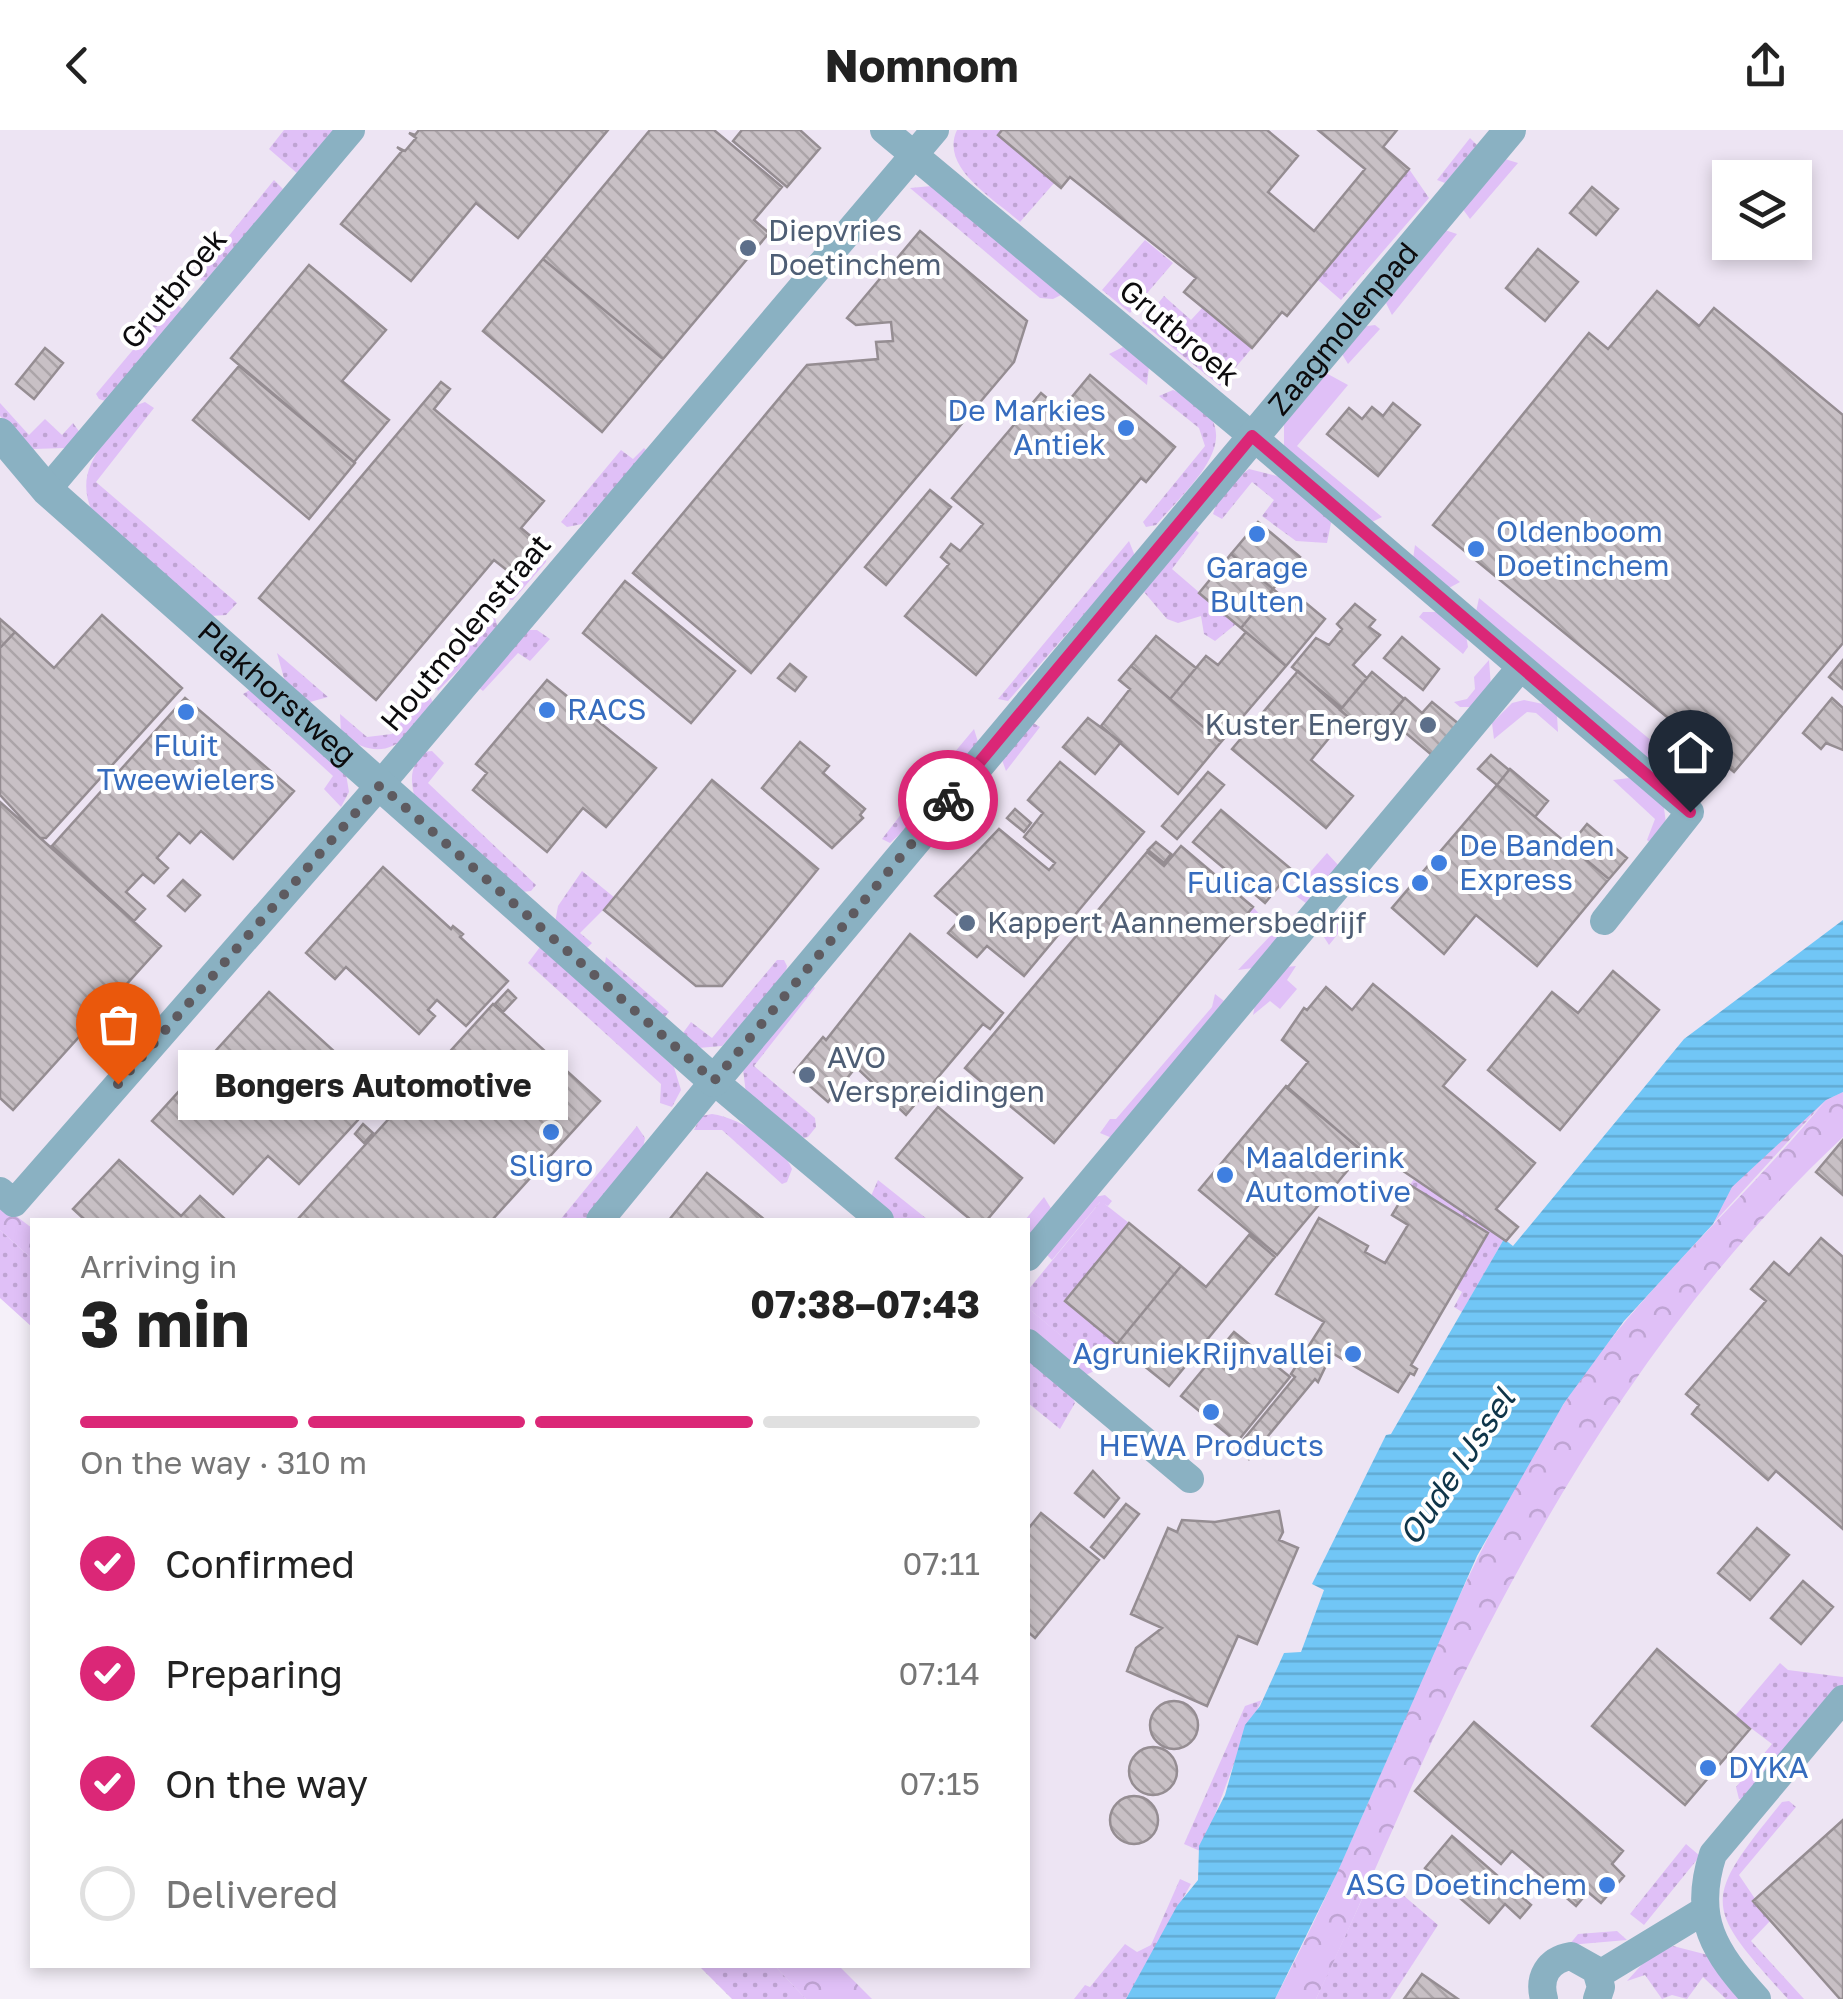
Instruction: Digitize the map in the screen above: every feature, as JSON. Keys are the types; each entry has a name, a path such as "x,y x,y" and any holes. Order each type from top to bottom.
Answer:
{"street":[{"name":"Grutbroek","path":"47,490 351,130"},
{"name":"Grutbroek","path":"884,130 1252,436 1690,812 1604,921"},
{"name":"Houtmolenstraat","path":"5,1204 380,785 935,130"},
{"name":"Zaagmolenpad","path":"602,1218 1510,130"},
{"name":"Plakhorstweg","path":"0,434 47,490 714,1081 878,1218"},
{"path":"1030,1255 1521,667"},
{"path":"1030,1345 1190,1480"},
{"path":"1757,1999 1710,1939 1705,1878 1713,1854 1843,1699"},
{"path":"1544,1999 1543,1974 1560,1958 1580,1957 1598,1987 1705,1910"}],"shaded area":[{"path":"0,130 1843,130 1843,1999 777,1999 743,1968 1030,1968 1030,1218 30,1218 30,1310 0,1282"}],"green space":[{"path":"284,130 334,130 298,174 269,149"},
{"path":"957,130 1002,130 999,135 1055,182 1020,222 962,170 954,144"},
{"path":"1470,138 1477,145 1445,183 1437,180"},
{"path":"1505,159 1518,163 1470,219 1462,208"},
{"path":"1409,169 1429,198 1341,300 1318,280"},
{"path":"274,180 283,189 206,282 201,280 198,274"},
{"path":"932,186 1063,294 1053,299 1040,298 910,188"},
{"path":"1442,229 1457,234 1392,315 1386,303"},
{"path":"1145,240 1173,263 1130,313 1102,290"},
{"path":"1164,296 1191,320 1203,307 1252,348 1220,386 1142,323"},
{"path":"173,302 183,309 105,401 99,399 96,394"},
{"path":"1375,325 1380,329 1348,364 1342,354 1360,327"},
{"path":"1123,347 1149,366 1147,385 1109,354"},
{"path":"1326,373 1348,385 1297,446 1382,517 1372,522 1284,447 1284,424"},
{"path":"1173,390 1199,405 1213,421 1216,438 1211,455 1187,491 1156,525 1146,527 1143,522 1205,446 1199,428 1159,396"},
{"path":"145,402 154,408 96,482 237,603 226,615 211,616 91,509 87,479 97,452 137,405"},
{"path":"0,403 29,435 45,419 62,435 73,423 81,434 65,448 33,449 0,416"},
{"path":"644,448 647,451 582,524 567,527 561,522 621,450 633,459"},
{"path":"1249,469 1281,477 1332,518 1327,543 1296,541 1262,516 1274,500 1252,482 1222,519 1213,514 1221,490"},
{"path":"1192,527 1199,533 1172,569 1236,624 1215,641 1204,634 1201,616 1178,623 1167,619 1144,592"},
{"path":"1129,541 1135,556 1008,701 998,699"},
{"path":"540,544 547,550 546,562 513,600 504,600 498,594"},
{"path":"1415,545 1460,582 1449,588 1413,559"},
{"path":"1479,598 1670,756 1646,759 1476,612"},
{"path":"1423,612 1436,612 1466,635 1468,647 1463,654 1419,617"},
{"path":"494,614 498,629 438,691 436,686"},
{"path":"526,630 537,630 550,639 530,661 518,653 483,691 479,688"},
{"path":"277,653 328,697 310,702 285,682"},
{"path":"1489,660 1491,687 1474,707 1460,707 1454,702 1467,699 1475,689 1474,677"},
{"path":"253,688 345,768 349,792 341,807 324,789 333,776 243,694"},
{"path":"427,689 434,705 393,746 370,748 341,733 340,714 367,737 392,734"},
{"path":"1524,700 1548,705 1557,715 1558,732 1536,713 1527,712 1494,739 1492,723 1512,703"},
{"path":"1030,721 1040,727 1006,771 1002,760"},
{"path":"974,729 978,742 949,779 941,782 934,777"},
{"path":"432,751 444,763 428,783 536,885 531,891 522,892 415,799 413,769 423,752"},
{"path":"1629,778 1663,801 1666,823 1654,846 1647,840 1655,819 1613,780"},
{"path":"909,804 912,823 890,843 882,839"},
{"path":"1327,853 1339,866 1307,904 1292,893"},
{"path":"582,871 615,898 580,933 592,943 588,947 581,947 555,923 558,906"},
{"path":"1253,907 1280,936 1253,968 1238,970 1273,933 1250,912"},
{"path":"1340,914 1350,919 1329,945 1322,934"},
{"path":"540,947 674,1067 681,1090 672,1107 660,1103 661,1084 528,963"},
{"path":"606,957 669,1012 664,1018 604,968"},
{"path":"777,960 784,960 787,966 785,976 722,1046 698,1048 680,1037 691,1022 712,1038"},
{"path":"1296,966 1287,980 1297,989 1280,1009 1270,1001 1253,1015 1255,1005 1286,967"},
{"path":"810,983 815,988 754,1066 815,1118 816,1127 808,1137 800,1139 746,1094 743,1069"},
{"path":"1215,994 1224,1001 1112,1138 1100,1133 1212,1007"},
{"path":"1843,1092 1843,1137 1732,1254 1681,1317 1634,1382 1548,1518 1450,1702 1316,1999 1275,1999 1347,1850 1482,1549 1563,1405 1656,1286 1826,1100"},
{"path":"1843,1092 1826,1100 1624,1321 1564,1403 1521,1477 1522,1466 1578,1376 1731,1187 1820,1095"},
{"path":"712,1114 734,1120 779,1150 792,1169 787,1182 782,1184 722,1130 694,1130 701,1116"},
{"path":"637,1126 645,1138 643,1148 587,1218 562,1218"},
{"path":"1414,1179 1504,1239 1462,1312 1454,1307 1462,1292 1456,1288 1488,1233 1410,1185"},
{"path":"878,1180 926,1218 887,1215 871,1196"},
{"path":"1105,1195 1112,1201 1108,1206 1100,1202 1052,1260 1046,1254 1094,1197"},
{"path":"1044,1197 1052,1210 1030,1240 1030,1218 1027,1218"},
{"path":"1101,1201 1129,1223 1065,1301 1117,1344 1098,1367 1030,1310 1030,1288"},
{"path":"0,1204 30,1226 30,1257 0,1230"},
{"path":"0,1230 30,1257 30,1325 0,1298"},
{"path":"1030,1310 1100,1368 1086,1375 1030,1333"},
{"path":"1030,1360 1071,1393 1075,1403 1060,1429 1030,1405"},
{"path":"1780,1663 1788,1670 1843,1677 1843,1687 1751,1798 1739,1799 1736,1787 1772,1744 1735,1716"},
{"path":"1262,1700 1200,1851 1184,1844 1245,1706"},
{"path":"1789,1801 1796,1807 1739,1875 1770,1921 1751,1941 1804,1999 1788,1999 1760,1968 1727,1922 1723,1903 1726,1883 1737,1862 1782,1802"},
{"path":"1686,1844 1700,1856 1644,1925 1630,1914"},
{"path":"1375,1871 1438,1925 1390,1999 1316,1999"},
{"path":"1180,1879 1191,1884 1126,1999 1074,1999 1085,1985 1090,1987 1125,1944 1137,1952 1151,1945"},
{"path":"1617,1931 1627,1940 1569,1945 1578,1934"},
{"path":"1673,1946 1708,1955 1752,1999 1726,1999 1703,1977 1687,1999 1672,1995 1662,1999 1645,1975 1627,1981 1654,1951"},
{"path":"701,1968 777,1968 806,1999 732,1999"},
{"path":"777,1968 841,1968 872,1999 806,1999"}],"water":[{"name":"Oude IJssel","path":"1843,920 1843,1092 1826,1100 1732,1187 1713,1224 1624,1321 1564,1403 1477,1556 1338,1871 1275,1999 1126,1999 1177,1906 1198,1880 1199,1846 1225,1795 1245,1725 1260,1706 1284,1653 1301,1652 1324,1590 1312,1584 1386,1435 1391,1434 1504,1239 1513,1246 1684,1039"}],"building":[{"path":"419,130 608,130 518,238 476,203 411,281 341,224 402,151 397,147 405,151 416,138 409,133 415,135"},
{"path":"650,130 714,130 782,187 754,220 769,233 663,359 543,259"},
{"path":"742,130 800,130 820,148 787,187 733,141"},
{"path":"1002,130 1267,130 1298,156 1268,192 1314,231 1365,169 1318,130 1397,130 1383,147 1409,169 1287,316 1282,312 1252,348 1184,292 1196,278 1070,177 1061,188 998,135"},
{"path":"1592,187 1618,209 1596,235 1570,213"},
{"path":"920,231 1027,321 1014,362 751,673 633,573 807,365 878,359 876,342 893,341 891,322 856,325 847,318"},
{"path":"1538,249 1578,282 1545,321 1506,288"},
{"path":"543,259 663,359 602,432 483,331"},
{"path":"309,265 386,330 342,381 389,420 354,462 231,358"},
{"path":"1657,291 1699,326 1714,308 1843,415 1843,643 1734,772 1433,525 1589,333 1608,349"},
{"path":"45,348 63,363 34,399 16,384"},
{"path":"239,366 355,463 309,519 193,420"},
{"path":"1090,375 1175,447 1146,482 1141,478 976,675 905,616 949,564 941,557 951,544 960,551 983,524 952,498 1041,393 1061,410"},
{"path":"441,382 450,389 434,409 544,501 521,528 540,544 513,575 494,560 376,700 259,598"},
{"path":"1393,403 1420,425 1378,476 1327,434 1349,408 1362,419 1372,407 1383,416"},
{"path":"930,490 951,507 886,585 865,567"},
{"path":"1258,522 1300,557 1273,589 1231,554"},
{"path":"1231,554 1273,589 1241,628 1199,593"},
{"path":"625,581 735,671 691,723 583,633"},
{"path":"1273,589 1292,605 1306,603 1325,619 1286,666 1241,628"},
{"path":"1355,604 1375,620 1369,627 1380,635 1353,665 1367,678 1342,708 1292,667 1316,638 1329,645 1342,629 1337,624"},
{"path":"102,615 182,688 46,838 40,838 0,795 0,648 15,632 54,668"},
{"path":"0,619 15,632 0,648"},
{"path":"1246,632 1286,666 1221,742 1170,699 1206,656 1218,665"},
{"path":"1156,636 1196,668 1170,699 1131,666"},
{"path":"1402,637 1439,669 1423,690 1384,658"},
{"path":"1843,660 1843,689 1829,677"},
{"path":"790,664 806,677 795,691 778,678"},
{"path":"1131,666 1221,742 1178,794 1101,726 1130,689 1119,680"},
{"path":"1298,671 1347,716 1311,760 1353,796 1326,828 1232,749"},
{"path":"1372,672 1404,699 1372,737 1340,710"},
{"path":"547,680 656,768 606,827 583,808 547,852 473,790 487,773 476,764"},
{"path":"185,698 294,791 233,859 201,831 190,843 179,833 157,858 168,868 154,883 143,874 126,892 145,909 134,921 52,846"},
{"path":"1405,698 1422,713 1432,702 1460,725 1433,756 1388,718"},
{"path":"1832,698 1843,708 1843,750 1826,743 1821,749 1803,733"},
{"path":"1088,718 1121,742 1095,774 1063,747"},
{"path":"800,742 829,766 823,773 865,809 860,815 863,818 832,848 762,788"},
{"path":"1491,755 1509,770 1497,785 1478,769"},
{"path":"1060,762 1144,832 1024,976 987,946 977,957 948,933 961,918 935,896 999,829 1049,870 1055,863 1024,837 1043,813 1028,800"},
{"path":"1510,769 1548,801 1535,817 1497,785"},
{"path":"1208,772 1224,785 1177,839 1162,826"},
{"path":"712,780 818,869 722,986 696,986 604,910"},
{"path":"1497,785 1609,879 1537,966 1476,915 1444,954 1392,908"},
{"path":"0,802 161,946 13,1110 0,1098"},
{"path":"1015,809 1031,823 1024,832 1007,818"},
{"path":"1221,810 1292,870 1265,903 1193,842"},
{"path":"1587,824 1627,858 1609,879 1569,846"},
{"path":"1156,842 1171,854 1164,863 1148,850"},
{"path":"1181,846 1253,907 1054,1143 965,1068 1147,852 1164,866"},
{"path":"383,867 451,929 453,926 463,934 460,937 508,981 466,1026 437,1000 428,1010 435,1016 419,1034 346,967 335,979 306,953"},
{"path":"183,880 200,895 185,911 168,896"},
{"path":"910,934 1003,1013 990,1029 983,1024 906,1115 856,1067 828,1102 794,1072 823,1037 826,1040"},
{"path":"1613,971 1659,1010 1560,1130 1488,1070 1552,992 1578,1013"},
{"path":"1373,984 1465,1060 1443,1086 1535,1163 1496,1209 1518,1227 1506,1241 1371,1149 1366,1154 1287,1088 1308,1062 1282,1040 1304,1008 1307,1010 1326,987 1352,1010"},
{"path":"508,990 516,998 503,1012 495,1004"},
{"path":"269,992 360,1075 370,1064 391,1084 299,1184 268,1156 233,1194 152,1121"},
{"path":"493,1004 600,1101 494,1218 299,1218"},
{"path":"1286,1086 1363,1152 1277,1255 1199,1190"},
{"path":"938,1107 1022,1178 989,1218 969,1218 896,1158"},
{"path":"363,1124 373,1133 364,1143 355,1134"},
{"path":"1843,1140 1843,1195 1816,1172"},
{"path":"119,1160 181,1216 200,1196 224,1218 83,1218 73,1209"},
{"path":"707,1173 763,1218 671,1218"},
{"path":"1410,1185 1488,1233 1411,1365 1417,1369 1414,1375 1410,1373 1398,1392 1332,1353 1318,1382 1315,1379 1249,1459 1239,1445 1295,1377 1291,1374 1324,1322 1276,1294 1319,1218 1368,1246 1365,1252 1385,1263 1408,1225 1392,1215"},
{"path":"1129,1223 1181,1266 1117,1344 1065,1301"},
{"path":"1249,1235 1275,1257 1169,1386 1117,1344 1181,1266 1206,1287"},
{"path":"1821,1238 1843,1257 1843,1529 1776,1471 1768,1480 1692,1414 1699,1405 1686,1394 1766,1301 1751,1289 1774,1262 1789,1275"},
{"path":"1234,1332 1290,1377 1237,1442 1181,1396"},
{"path":"1093,1471 1119,1498 1104,1517 1075,1493"},
{"path":"1126,1504 1139,1514 1104,1558 1091,1547"},
{"path":"1279,1511 1283,1532 1279,1540 1298,1548 1257,1644 1238,1636 1207,1706 1127,1671 1136,1648 1162,1628 1131,1614 1168,1528 1177,1532 1182,1520 1215,1522"},
{"path":"1041,1513 1099,1560 1035,1638 1030,1634 1030,1527"},
{"path":"1757,1528 1789,1555 1750,1600 1718,1573"},
{"path":"1803,1581 1833,1607 1801,1644 1771,1618"},
{"path":"1657,1649 1750,1729 1685,1805 1592,1726"},
{"path":"1174,1701 1191,1708 1198,1725 1191,1742 1174,1749 1157,1742 1150,1725 1157,1708"},
{"path":"1474,1722 1623,1851 1612,1864 1624,1876 1601,1903 1588,1892 1576,1906 1512,1851 1501,1864 1415,1791"},
{"path":"1153,1747 1170,1754 1177,1771 1170,1788 1153,1795 1136,1788 1129,1771 1136,1754"},
{"path":"1134,1796 1151,1803 1158,1820 1151,1837 1134,1844 1117,1837 1110,1820 1117,1803"},
{"path":"1843,1820 1843,1999 1840,1999 1753,1901"},
{"path":"1452,1836 1531,1905 1520,1918 1505,1904 1489,1923 1425,1868"},
{"path":"1422,1974 1458,1999 1404,1999"}],"way so far":[{"path":"118,1084 380,785 714,1081 948,800"}],"place":[{"name":"Diepvries Doetinchem","path":"748,248"},
{"name":"De Markies Antiek","path":"1126,428"},
{"name":"Garage Bulten","path":"1257,534"},
{"name":"Oldenboom Doetinchem","path":"1476,549"},
{"name":"RACS","path":"547,710"},
{"name":"Fluit Tweewielers","path":"186,712"},
{"name":"Kuster Energy","path":"1428,725"},
{"name":"De Banden Express","path":"1439,863"},
{"name":"Fulica Classics","path":"1420,883"},
{"name":"Kappert Aannemersbedrijf","path":"967,923"},
{"name":"AVO Verspreidingen","path":"807,1075"},
{"name":"Bongers Automotive","path":"118,1084"},
{"name":"Sligro","path":"551,1132"},
{"name":"Maalderink Automotive","path":"1225,1175"},
{"name":"AgruniekRijnvallei","path":"1353,1354"},
{"name":"HEWA Products","path":"1211,1412"},
{"name":"DYKA","path":"1708,1768"},
{"name":"ASG Doetinchem","path":"1607,1885"}],"route":[{"path":"948,800 1252,436 1690,812"}]}
